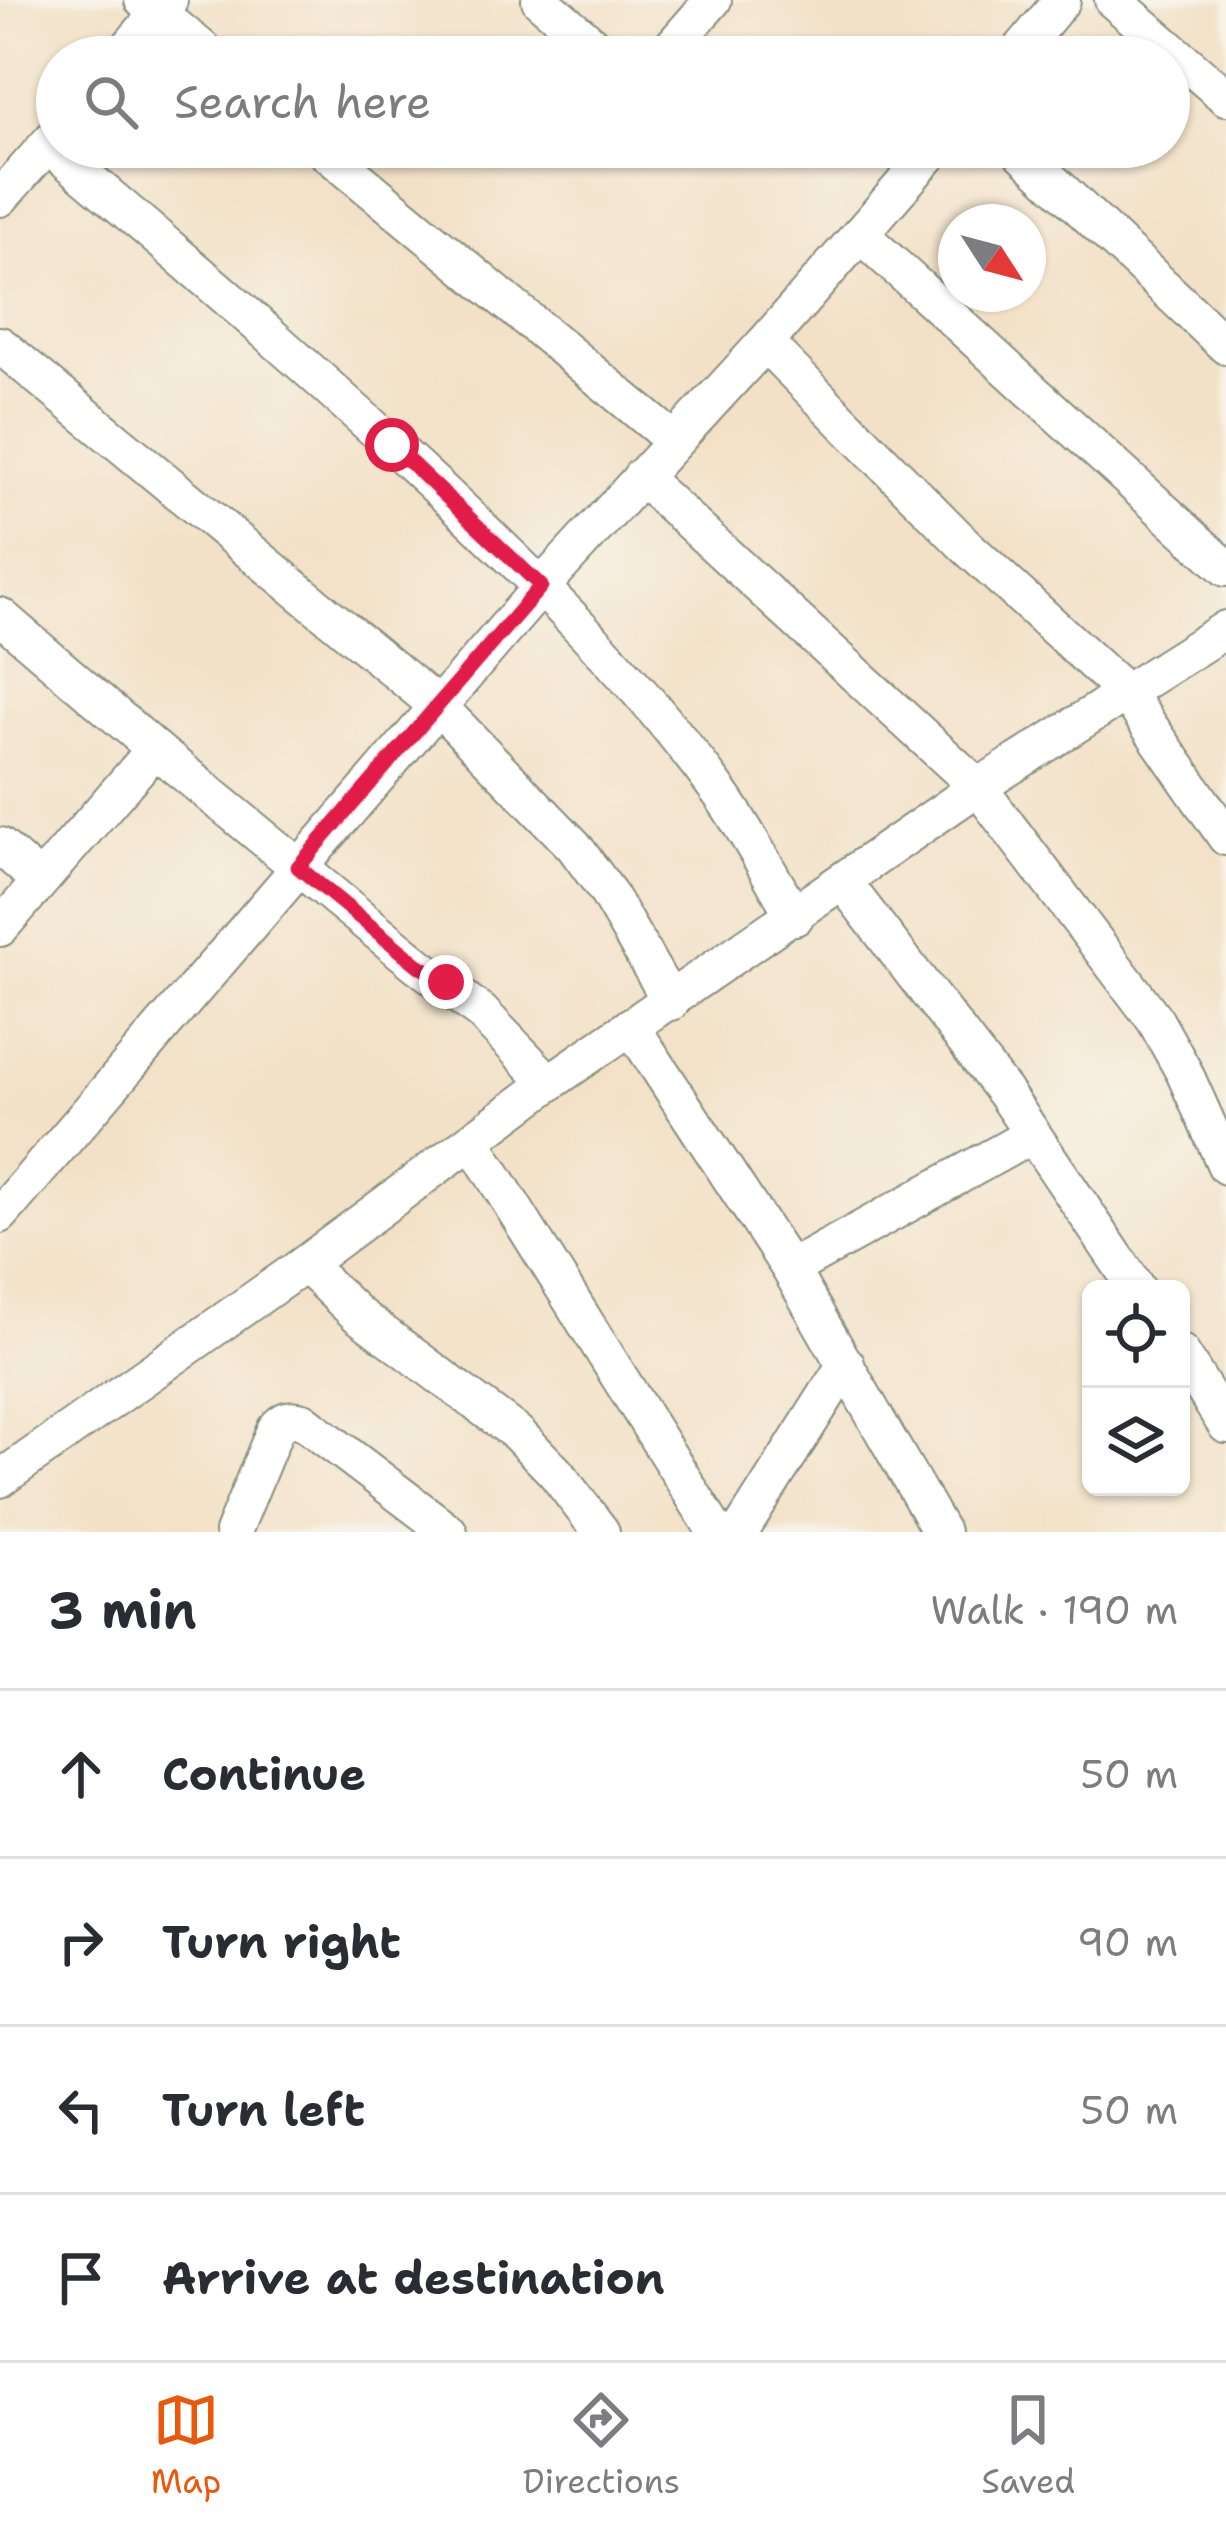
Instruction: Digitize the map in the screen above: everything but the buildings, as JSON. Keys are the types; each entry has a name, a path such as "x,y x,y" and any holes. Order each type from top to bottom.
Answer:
{"street":[{"path":"540,0 582,36"},
{"path":"681,36 712,0"},
{"path":"1032,36 1062,0"},
{"path":"1114,0 1155,36"},
{"path":"135,36 156,4 190,36"},
{"path":"1190,66 1226,98"},
{"path":"0,198 36,159"},
{"path":"85,168 253,317 541,586 700,766 795,917"},
{"path":"345,168 673,439"},
{"path":"0,1216 541,586 765,343 918,168"},
{"path":"1038,168 1226,346"},
{"path":"860,234 1226,568"},
{"path":"765,343 965,546 1127,694 1226,837"},
{"path":"0,345 438,706 574,845 606,890 670,1002"},
{"path":"641,477 978,787 1155,1020 1226,1166"},
{"path":"0,616 154,749 481,1012 549,1083"},
{"path":"0,1479 305,1264 549,1083 978,787 1226,629"},
{"path":"0,928 154,749"},
{"path":"0,846 40,881"},
{"path":"844,883 1004,1092 1132,1280"},
{"path":"631,1027 790,1269 941,1532"},
{"path":"790,1269 1032,1136"},
{"path":"472,1141 716,1532"},
{"path":"305,1264 358,1315 517,1433 556,1473 601,1532"},
{"path":"740,1532 845,1364"},
{"path":"1190,1367 1226,1425"},
{"path":"233,1532 275,1430 281,1421 292,1418 303,1421 376,1474 449,1532"}],"route":[{"path":"392,445 541,586 298,867 418,965 446,982"}]}
